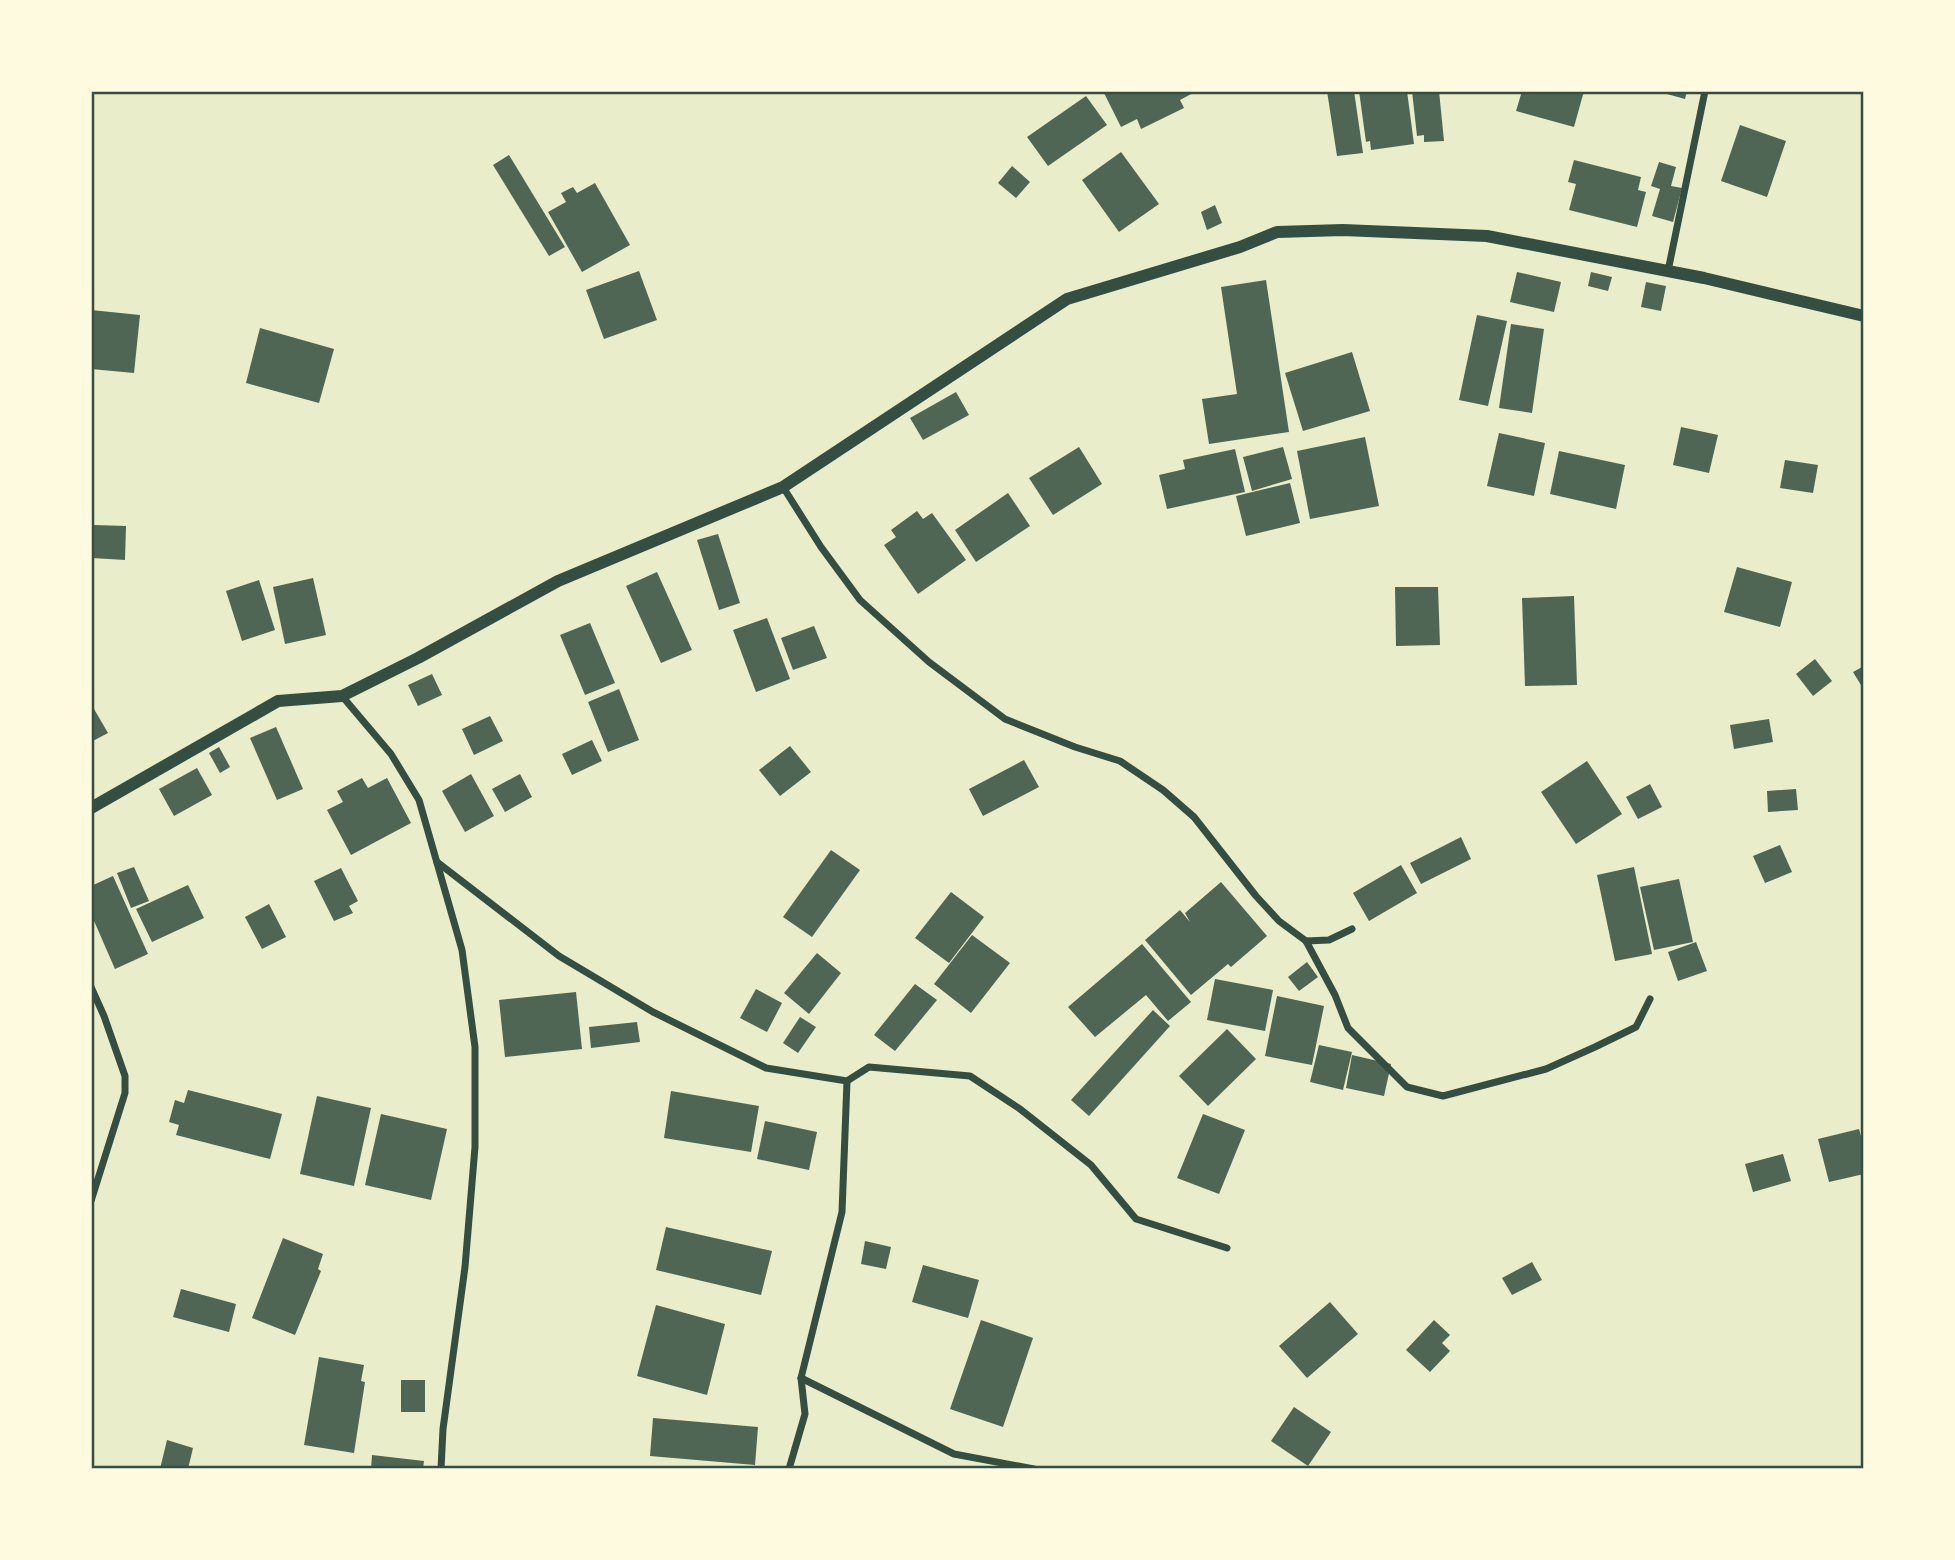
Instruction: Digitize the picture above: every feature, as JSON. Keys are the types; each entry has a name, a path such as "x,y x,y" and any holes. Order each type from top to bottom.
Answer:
{"street":[{"path":"1668,271 1705,91"},
{"path":"91,808 278,701 342,696 418,658 558,580 783,487 1067,299 1240,247 1277,232 1343,230 1487,236 1668,271 1864,316"},
{"path":"783,487 821,547 860,600 929,662 1004,719 1075,747 1120,761 1163,790 1194,817 1256,896 1279,921 1306,941 1335,995 1348,1028 1407,1087 1443,1096 1546,1069 1636,1027 1650,999"},
{"path":"342,696 391,754 419,800 462,950 475,1048 475,1147 465,1268 443,1429 441,1469"},
{"path":"437,862 559,956 653,1012 766,1068 847,1081 869,1067 970,1076 1020,1109 1091,1164 1136,1219 1227,1248"},
{"path":"1306,941 1329,940 1352,929"},
{"path":"91,987 125,1076 121,1106 91,1201"},
{"path":"789,1469 804,1414 802,1378 842,1212 847,1081"},
{"path":"802,1378 954,1454 1034,1469"}],"building":[{"path":"1103,91 1193,93 1180,100 1184,108 1141,129 1137,119 1121,127"},
{"path":"1327,91 1354,91 1363,153 1337,156"},
{"path":"1359,91 1407,91 1414,144 1371,150 1370,141 1366,142"},
{"path":"1412,91 1439,91 1444,141 1424,142 1424,135 1417,136"},
{"path":"1522,91 1584,91 1574,127 1516,111"},
{"path":"1656,91 1687,91 1685,99"},
{"path":"1086,96 1107,125 1048,166 1027,137"},
{"path":"1740,125 1786,141 1767,197 1721,181"},
{"path":"1121,152 1159,204 1119,232 1082,180"},
{"path":"509,155 565,247 549,256 493,165"},
{"path":"1574,160 1641,177 1638,190 1646,192 1637,227 1569,210 1576,184 1568,182"},
{"path":"1659,162 1676,167 1671,186 1682,188 1673,222 1652,216 1660,189 1651,186"},
{"path":"1012,166 1030,182 1016,198 998,183"},
{"path":"595,183 630,245 582,272 548,212 566,202 561,193 573,187 577,193"},
{"path":"1215,205 1222,223 1207,230 1201,212"},
{"path":"639,271 657,320 604,339 586,290"},
{"path":"1517,272 1561,282 1554,312 1510,302"},
{"path":"1591,272 1612,277 1608,291 1588,286"},
{"path":"1266,280 1289,432 1209,444 1202,399 1237,394 1221,287"},
{"path":"1646,282 1666,286 1661,311 1641,307"},
{"path":"91,310 140,315 134,373 91,369"},
{"path":"1477,315 1507,321 1488,406 1459,400"},
{"path":"1511,324 1544,329 1532,413 1499,408"},
{"path":"260,328 334,349 319,403 246,383"},
{"path":"1352,352 1370,411 1303,431 1285,373"},
{"path":"956,392 969,415 923,440 910,418"},
{"path":"1681,427 1718,435 1709,473 1673,465"},
{"path":"1499,433 1545,443 1534,496 1487,486"},
{"path":"1365,437 1379,506 1310,519 1297,451"},
{"path":"1079,447 1102,484 1053,515 1029,478"},
{"path":"1283,447 1292,479 1252,491 1243,457"},
{"path":"1235,449 1245,492 1167,509 1159,475 1185,469 1183,460"},
{"path":"1559,451 1625,465 1616,509 1550,494"},
{"path":"1785,460 1818,465 1813,493 1780,488"},
{"path":"1290,483 1300,523 1246,536 1236,496"},
{"path":"1008,493 1030,526 976,562 955,530"},
{"path":"917,511 923,519 932,513 966,560 918,594 884,545 896,537 891,530"},
{"path":"94,525 126,526 125,560 92,558"},
{"path":"718,534 740,603 719,610 697,540"},
{"path":"1737,567 1792,582 1780,627 1724,612"},
{"path":"657,572 692,650 661,663 626,586"},
{"path":"313,578 326,635 285,644 273,587"},
{"path":"259,580 275,630 242,641 226,591"},
{"path":"1395,587 1438,587 1440,645 1396,646"},
{"path":"1574,596 1577,685 1525,686 1522,598"},
{"path":"767,618 790,679 756,692 733,630"},
{"path":"590,623 615,683 585,695 560,635"},
{"path":"814,626 827,658 793,670 781,638"},
{"path":"1815,659 1832,681 1813,696 1796,674"},
{"path":"1864,666 1864,690 1853,672"},
{"path":"432,674 442,695 418,706 408,685"},
{"path":"619,689 639,740 608,752 588,702"},
{"path":"94,709 108,733 91,742 91,711"},
{"path":"490,716 503,741 474,755 462,729"},
{"path":"1769,719 1773,742 1734,749 1730,725"},
{"path":"276,727 303,789 277,800 250,738"},
{"path":"592,740 602,761 572,775 562,754"},
{"path":"790,746 811,772 780,796 759,770"},
{"path":"219,747 230,767 220,773 209,753"},
{"path":"1024,760 1039,787 983,816 969,789"},
{"path":"1587,761 1622,814 1576,844 1541,792"},
{"path":"197,768 212,795 174,816 159,789"},
{"path":"471,774 494,816 465,832 442,791"},
{"path":"520,774 532,797 505,812 492,789"},
{"path":"362,778 368,788 387,778 411,823 351,855 327,810 343,802 337,791"},
{"path":"1650,784 1662,807 1638,819 1626,797"},
{"path":"1796,789 1798,810 1768,812 1767,791"},
{"path":"1461,837 1471,859 1421,884 1410,863"},
{"path":"1780,845 1792,872 1765,883 1753,856"},
{"path":"831,850 860,870 812,937 783,917"},
{"path":"1401,865 1417,893 1369,921 1353,893"},
{"path":"134,867 149,901 131,908 117,873"},
{"path":"1634,867 1652,954 1615,961 1597,875"},
{"path":"341,868 358,901 349,906 353,913 334,921 314,881"},
{"path":"113,876 148,954 115,969 91,914 91,886"},
{"path":"1679,879 1693,942 1654,950 1640,887"},
{"path":"1221,882 1267,936 1231,967 1228,964 1191,995 1145,940 1180,910 1190,922 1185,913"},
{"path":"188,885 204,918 152,942 136,909"},
{"path":"951,892 984,917 949,963 915,938"},
{"path":"269,904 286,937 262,949 245,917"},
{"path":"972,935 1010,963 971,1013 934,984"},
{"path":"1696,942 1707,971 1678,981 1668,952"},
{"path":"1142,944 1191,1002 1168,1021 1146,995 1095,1037 1068,1007"},
{"path":"817,953 841,973 809,1014 784,993"},
{"path":"1307,962 1318,977 1299,991 1288,977"},
{"path":"1215,979 1273,990 1265,1031 1207,1020"},
{"path":"915,984 937,1000 895,1051 874,1035"},
{"path":"756,989 782,1003 767,1032 740,1018"},
{"path":"576,992 582,1049 505,1057 499,1000"},
{"path":"1277,996 1324,1006 1312,1065 1265,1056"},
{"path":"1153,1010 1170,1026 1089,1116 1071,1100"},
{"path":"800,1017 816,1027 798,1053 783,1043"},
{"path":"637,1022 640,1042 591,1048 589,1027"},
{"path":"1227,1029 1256,1059 1208,1106 1179,1076"},
{"path":"1319,1045 1352,1052 1343,1090 1310,1082"},
{"path":"1352,1055 1391,1064 1384,1096 1346,1088"},
{"path":"188,1090 282,1114 270,1159 176,1135 179,1125 169,1122 175,1100 184,1103"},
{"path":"671,1091 759,1106 751,1152 664,1138"},
{"path":"317,1096 371,1108 354,1186 300,1174"},
{"path":"381,1114 447,1129 431,1200 365,1185"},
{"path":"1203,1114 1245,1130 1219,1194 1177,1178"},
{"path":"765,1121 817,1132 809,1170 757,1159"},
{"path":"1859,1129 1864,1147 1864,1174 1829,1182 1818,1139"},
{"path":"1783,1154 1791,1181 1753,1192 1745,1164"},
{"path":"666,1227 772,1251 761,1295 656,1270"},
{"path":"283,1238 323,1254 318,1269 321,1271 295,1335 252,1318"},
{"path":"865,1241 891,1247 886,1269 861,1264"},
{"path":"1532,1262 1542,1280 1512,1295 1502,1278"},
{"path":"923,1265 979,1280 968,1318 912,1302"},
{"path":"181,1289 236,1304 229,1332 173,1317"},
{"path":"1330,1302 1358,1334 1307,1378 1279,1346"},
{"path":"656,1305 725,1324 707,1395 637,1376"},
{"path":"981,1320 1033,1338 1003,1427 950,1409"},
{"path":"1434,1320 1450,1335 1442,1343 1450,1351 1430,1372 1406,1350"},
{"path":"319,1357 364,1365 361,1381 365,1382 354,1453 304,1445"},
{"path":"401,1380 425,1380 425,1412 401,1412"},
{"path":"1294,1407 1331,1432 1308,1466 1271,1441"},
{"path":"653,1418 758,1427 755,1465 650,1456"},
{"path":"167,1440 193,1448 188,1469 160,1469"},
{"path":"372,1455 424,1461 423,1469 371,1469"}]}
